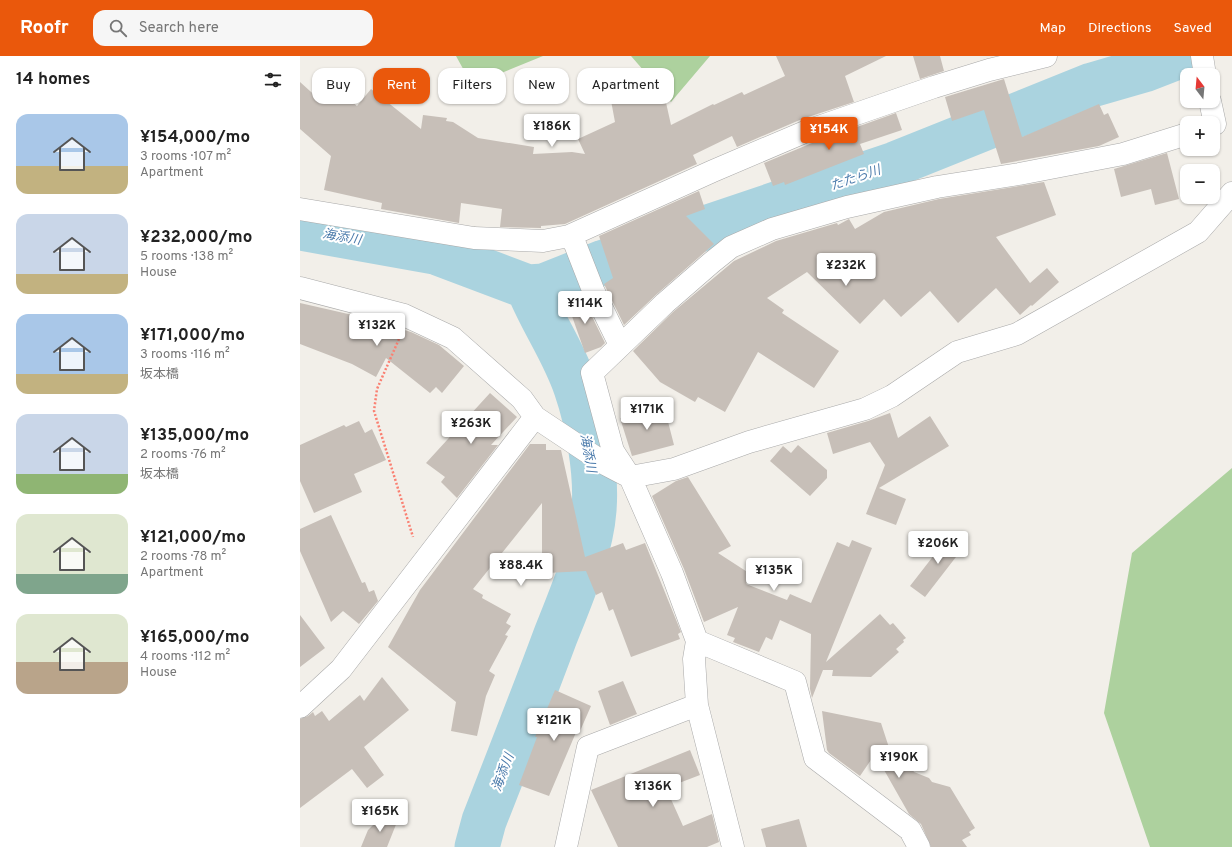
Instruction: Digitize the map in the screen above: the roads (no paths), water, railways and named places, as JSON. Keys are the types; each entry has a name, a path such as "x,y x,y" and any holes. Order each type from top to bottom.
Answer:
{"street":[{"path":"300,209 474,238 543,241 572,240 713,171 807,131 934,87 989,70 1046,56"},
{"path":"733,847 697,704 694,659 698,641 672,573 630,477 613,451 592,373 665,303 731,247 772,229 847,207 937,187 1019,174 1123,154 1180,136"},
{"path":"300,288 409,317 453,338 522,399 535,416 559,434 607,465 630,477 674,469 749,442 865,409 892,396 956,352 1017,334 1198,232 1232,193"},
{"path":"572,240 593,290 620,345"},
{"path":"300,707 341,669 535,416"},
{"path":"698,641 795,682 815,758 910,830 919,847"},
{"path":"566,847 588,748 697,704"}],"waterway":[{"name":"たたら川","path":"300,228 435,252 528,287 544,286 604,262 895,164 1092,85 1144,70 1180,56"},
{"name":"海添川","path":"477,847 484,821 579,575 589,542 594,510 595,496 591,448 576,388 565,362 528,287"}]}
